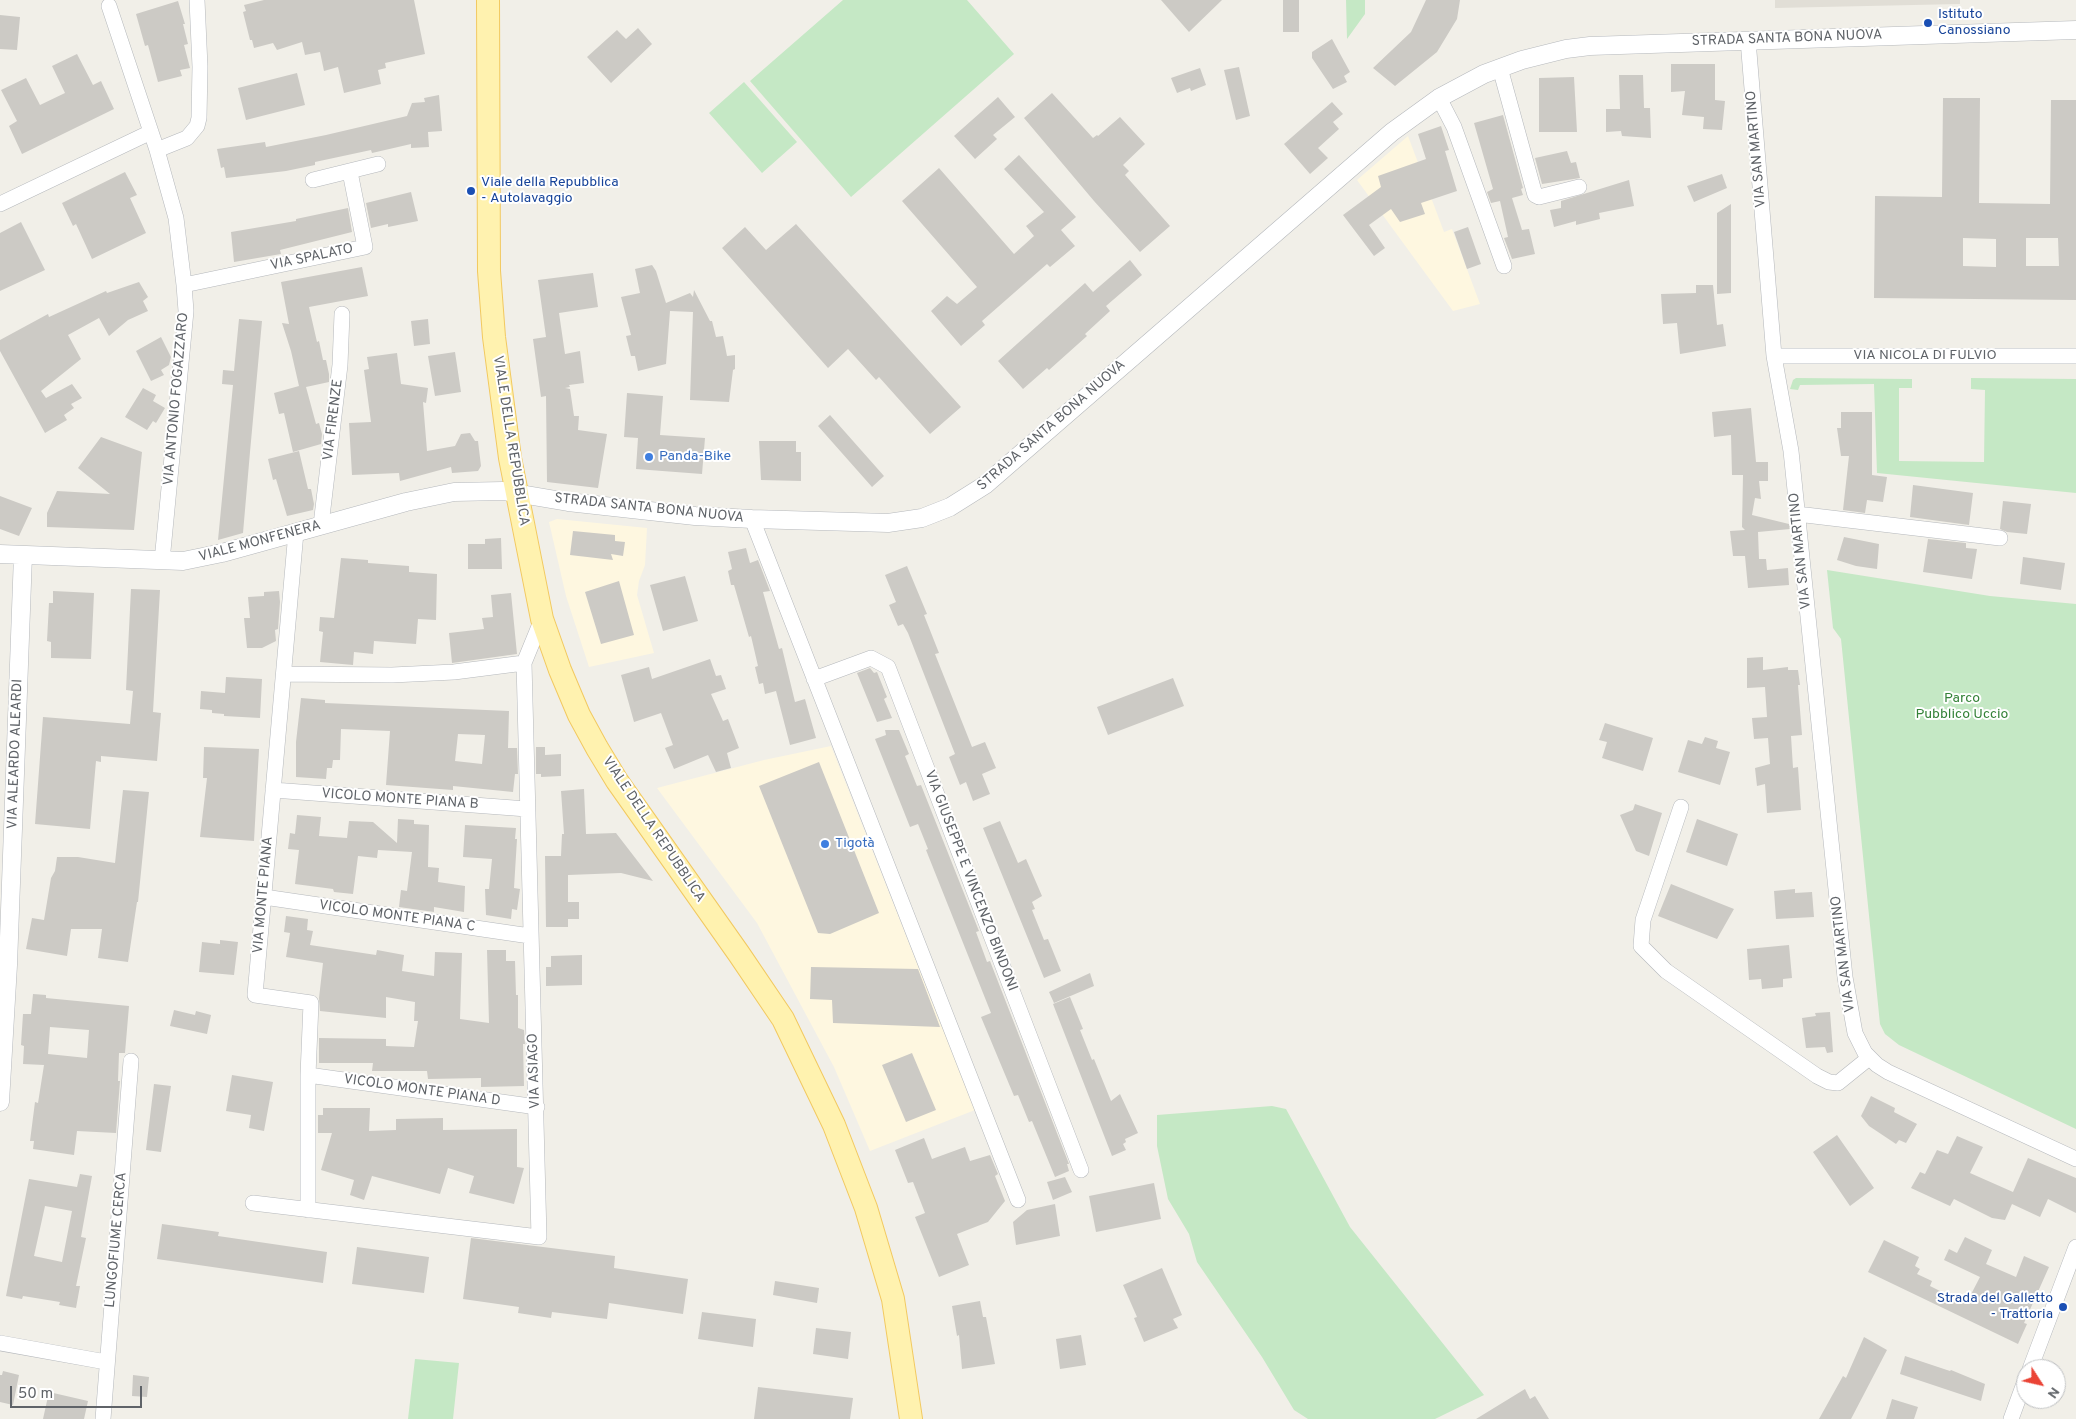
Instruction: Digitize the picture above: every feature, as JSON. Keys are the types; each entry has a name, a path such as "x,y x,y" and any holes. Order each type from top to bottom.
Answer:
{"main road":[{"name":"VIALE DELLA REPUBBLICA","path":"488,0 489,270 494,337 516,493 542,619 560,670 579,715 597,748 617,781 783,1018 834,1125 866,1208 893,1299 911,1419"}],"street":[{"path":"157,150 186,138 197,126 199,118 200,67 198,0"},
{"name":"VIA ANTONIO FOGAZZARO","path":"109,6 157,150 176,218 184,285 186,311 162,562"},
{"name":"STRADA SANTA BONA NUOVA","path":"516,493 587,504 695,516 752,519 865,523 906,521 935,514 966,498 1002,470 1384,138 1440,98 1465,83 1500,68 1566,49 1590,46 2076,30"},
{"name":"VIA SAN MARTINO","path":"1748,40 1774,356 1788,434 1845,977 1855,1033 1860,1044 1877,1065 2076,1160"},
{"path":"1500,68 1535,195 1539,197 1579,187"},
{"path":"1440,98 1454,127 1504,266"},
{"path":"0,204 151,132"},
{"path":"313,180 378,164"},
{"name":"VIA SPALATO","path":"184,285 365,247 350,172"},
{"name":"VIA FIRENZE","path":"321,525 340,365 342,314"},
{"name":"VIA NICOLA DI FULVIO","path":"1774,356 2076,356"},
{"name":"VIALE MONFENERA","path":"0,554 162,562 202,558 321,525 454,492 490,490 516,493"},
{"path":"1797,514 2000,538"},
{"path":"752,519 1018,1200"},
{"name":"VIA MONTE PIANA","path":"296,532 285,674 255,995 311,1003 308,1075 308,1210"},
{"name":"VIA ALEARDO ALEARDI","path":"0,1102 4,965 23,555"},
{"name":"VIA ASIAGO","path":"253,1203 539,1237 524,664 542,619"},
{"name":"VIA GIUSEPPE E VINCENZO BINDONI","path":"814,679 871,658 888,667 1081,1170"},
{"path":"285,674 392,675 454,672 524,664"},
{"name":"VICOLO MONTE PIANA B","path":"273,790 527,809"},
{"path":"1681,807 1643,920 1641,946 1666,971 1816,1076 1829,1082 1838,1083 1870,1058"},
{"name":"VICOLO MONTE PIANA C","path":"264,897 530,936"},
{"name":"LUNGOFIUME CERCA","path":"102,1419 131,1061"},
{"name":"VICOLO MONTE PIANA D","path":"308,1075 537,1107"},
{"path":"2034,1359 2076,1247"},
{"path":"0,1344 106,1362"},
{"path":"2011,1419 2016,1405"}],"shaded area":[{"path":"1775,0 1960,0 1960,4 1775,8"},
{"path":"1408,136 1444,232 1452,229 1480,304 1453,311 1357,180"},
{"path":"557,519 647,528 645,565 639,581 637,595 654,653 589,667 566,596 549,522"},
{"path":"831,746 975,1110 870,1151 834,1067 757,923 657,788 764,760"}],"green space":[{"path":"843,0 967,0 1014,54 851,197 750,81"},
{"path":"1346,0 1365,0 1365,14 1347,39"},
{"path":"744,82 797,142 762,173 709,113"},
{"path":"1796,378 1912,379 1912,388 1899,388 1899,461 1984,462 1985,390 1971,389 1971,378 2076,379 2076,493 1877,473 1874,384 1800,385 1798,390 1790,389 1793,380"},
{"name":"Parco Pubblico Uccio","path":"1827,570 1990,596 2076,604 2076,1129 1899,1045 1885,1034 1880,1024 1841,639 1833,628"},
{"path":"1272,1106 1286,1109 1350,1227 1484,1395 1435,1419 1308,1419 1294,1410 1262,1357 1197,1262 1189,1234 1168,1199 1157,1146 1157,1115"},
{"path":"415,1359 459,1363 453,1419 408,1419"}],"building":[{"path":"264,0 414,0 425,54 385,63 386,68 378,70 381,84 344,93 338,67 324,71 320,52 305,55 302,42 277,50 273,43 254,48 243,12 246,11 244,5"},
{"path":"1161,0 1222,0 1189,32"},
{"path":"1283,0 1299,0 1299,32 1283,32"},
{"path":"1426,0 1460,0 1457,19 1437,52 1395,86 1373,68 1411,32"},
{"path":"178,1 185,24 183,24 188,44 184,45 190,68 180,70 182,76 158,82 148,45 145,46 136,14"},
{"path":"0,15 20,17 17,50 0,49"},
{"path":"638,28 652,44 611,83 587,57 617,30 626,39"},
{"path":"1332,39 1350,72 1344,76 1347,82 1333,89 1312,58 1312,52"},
{"path":"77,54 93,85 101,81 114,109 22,154 9,126 17,121 1,90 26,78 40,105 65,93 52,66"},
{"path":"1671,64 1715,64 1715,100 1725,101 1722,130 1703,129 1704,117 1682,115 1685,91 1671,92"},
{"path":"1239,67 1250,116 1236,120 1224,70"},
{"path":"1200,68 1206,85 1191,91 1190,88 1177,93 1171,78"},
{"path":"297,73 305,105 246,120 238,88"},
{"path":"1619,75 1643,75 1644,108 1650,108 1651,138 1622,136 1621,131 1606,132 1606,109 1620,109"},
{"path":"1574,77 1577,132 1539,132 1539,78"},
{"path":"1052,93 1093,138 1120,117 1145,144 1123,165 1129,171 1125,175 1170,226 1140,252 1024,118"},
{"path":"439,95 442,131 428,132 429,147 411,148 411,144 372,153 371,150 315,162 315,165 286,171 226,178 224,167 221,168 217,149 265,142 266,147 407,116 412,103 425,102 424,98"},
{"path":"998,97 1015,117 993,135 997,139 975,159 954,136"},
{"path":"1943,98 1980,98 1979,203 2050,204 2051,100 2076,100 2076,300 1874,298 1875,196 1942,197","holes":["1963,238 1996,239 1996,267 1963,266","2026,238 2058,238 2059,266 2026,266"]},
{"path":"1332,102 1343,114 1333,122 1339,129 1318,148 1328,158 1310,174 1284,144"},
{"path":"1503,115 1523,188 1521,189 1523,195 1512,198 1522,230 1529,229 1535,254 1512,259 1504,238 1508,237 1500,201 1491,203 1487,192 1493,189 1474,123"},
{"path":"1441,126 1449,150 1445,151 1457,191 1421,203 1425,214 1400,222 1391,209 1369,225 1385,248 1374,256 1343,215 1381,187 1378,176 1426,159 1418,134"},
{"path":"1567,151 1571,163 1576,162 1580,178 1542,184 1535,158"},
{"path":"1019,155 1076,217 1061,230 1075,246 1050,267 1047,264 982,321 985,325 961,346 931,311 947,296 957,304 977,287 902,201 939,168 1014,254 1034,236 1026,226 1044,212 1004,169"},
{"path":"125,172 137,195 130,198 146,233 92,259 76,224 73,226 62,203"},
{"path":"1722,174 1727,188 1694,202 1687,186"},
{"path":"1629,180 1634,206 1599,213 1600,219 1576,225 1576,221 1554,227 1550,210 1561,208 1561,201"},
{"path":"411,192 418,221 388,227 388,224 371,228 366,203"},
{"path":"1731,204 1731,293 1717,294 1717,213"},
{"path":"348,208 352,232 280,250 281,254 234,262 231,232 296,221 296,219"},
{"path":"21,222 45,270 0,291 0,233"},
{"path":"796,224 961,407 930,434 879,377 876,380 848,349 828,368 722,248 745,227 766,250"},
{"path":"1468,227 1481,264 1467,269 1454,232"},
{"path":"1130,260 1142,275 1106,306 1110,311 1085,334 1087,336 1049,370 1047,368 1023,389 998,361 1085,283 1093,292"},
{"path":"652,265 656,271 666,303 690,293 693,297 694,290 710,321 712,321 716,337 723,336 727,356 735,355 735,369 733,370 729,402 690,400 693,312 670,311 666,364 638,371 635,356 631,356 626,336 631,335 621,297 640,293 635,269"},
{"path":"362,267 368,296 309,307 317,342 319,341 323,360 326,360 329,382 306,387 316,424 319,423 322,434 321,444 293,452 284,413 279,414 274,393 299,386 282,323 289,324 281,282"},
{"path":"593,273 598,307 559,313 565,354 580,351 584,383 569,385 570,387 565,388 570,389 574,416 579,416 578,430 607,434 598,488 547,482 546,396 541,397 533,339 546,337 538,280"},
{"path":"139,282 148,297 143,301 148,311 128,320 109,336 99,318 68,335 81,359 41,391 46,398 72,384 82,398 71,404 74,408 64,415 67,420 45,433 0,351 0,340 48,314 49,317 106,291 107,293"},
{"path":"1696,285 1713,285 1717,325 1723,324 1726,346 1680,354 1677,323 1663,324 1661,294 1696,293"},
{"path":"239,319 262,321 243,533 218,540 233,385 222,384 223,370 234,371"},
{"path":"428,319 430,344 414,346 411,321"},
{"path":"161,337 171,357 169,365 161,370 164,375 151,381 136,351"},
{"path":"455,352 461,392 435,396 428,356"},
{"path":"397,353 401,384 428,388 426,403 423,402 427,451 455,446 461,434 470,433 475,441 478,441 481,466 478,471 452,473 451,467 400,481 399,473 352,475 349,423 371,422 364,370 369,369 367,357"},
{"path":"143,388 156,395 153,401 165,408 156,423 153,421 147,430 125,417"},
{"path":"627,393 663,396 660,435 705,438 702,474 636,469 638,438 624,437"},
{"path":"1751,408 1756,462 1768,462 1768,481 1759,481 1761,499 1755,498 1752,515 1789,524 1790,529 1758,532 1759,559 1766,559 1767,570 1788,568 1789,585 1748,588 1745,556 1733,556 1730,531 1745,530 1742,527 1743,475 1732,475 1731,435 1714,437 1712,412"},
{"path":"1841,412 1872,412 1872,475 1887,477 1883,502 1867,500 1865,513 1843,510 1849,456 1841,456 1837,428 1841,428"},
{"path":"830,415 884,476 872,487 818,426"},
{"path":"101,437 142,452 134,530 47,527 47,513 57,491 110,494 78,468"},
{"path":"759,441 796,441 796,452 801,452 801,481 761,480"},
{"path":"299,451 308,489 311,489 314,504 313,510 287,516 276,479 273,480 268,459"},
{"path":"1913,485 1973,493 1969,525 1910,517"},
{"path":"0,496 32,508 19,536 0,529"},
{"path":"2003,501 2031,504 2027,534 2007,532 2000,529"},
{"path":"573,531 615,535 615,541 625,542 623,556 611,554 613,560 570,555"},
{"path":"1844,537 1879,544 1877,569 1856,566 1837,560"},
{"path":"501,538 502,569 468,569 468,544 485,544 485,539"},
{"path":"1928,539 1966,543 1966,548 1977,549 1972,579 1923,572"},
{"path":"746,548 750,563 758,560 770,591 763,592 779,649 782,648 795,702 805,699 816,738 790,745 776,691 765,694 763,683 759,684 755,667 758,666 751,636 749,637 728,571 732,569 728,552"},
{"path":"2023,557 2065,563 2061,590 2020,584"},
{"path":"341,558 368,560 368,563 409,566 409,572 437,574 436,620 418,619 416,644 374,641 373,654 354,652 353,665 320,662 323,632 319,631 320,617 334,618"},
{"path":"907,566 927,614 924,615 939,653 935,654 972,747 985,742 996,768 982,774 990,794 973,801 966,782 960,785 949,757 955,754 908,633 903,624 898,626 889,605 896,602 885,575"},
{"path":"685,576 698,621 663,631 650,585"},
{"path":"619,581 634,635 601,644 585,592"},
{"path":"131,589 160,590 153,712 161,713 157,761 101,756 101,762 96,761 90,829 35,824 43,717 130,724 133,691 126,690"},
{"path":"53,591 94,593 91,659 51,658 51,642 47,641 49,603 53,603"},
{"path":"279,591 278,629 275,630 276,641 262,648 247,648 244,618 250,618 248,597 264,596 264,592"},
{"path":"511,593 517,654 452,663 449,633 484,629 482,618 493,617 491,595"},
{"path":"1763,657 1763,670 1788,667 1788,670 1798,670 1802,735 1791,736 1793,768 1798,767 1801,810 1767,813 1765,784 1757,786 1755,768 1770,764 1768,738 1754,739 1752,718 1767,717 1765,687 1747,688 1747,658"},
{"path":"710,659 716,676 721,675 726,689 711,694 723,721 728,719 739,748 727,753 731,768 716,772 708,755 674,769 665,748 673,745 661,713 634,722 621,675 649,667 652,679"},
{"path":"870,668 874,673 877,672 887,697 884,699 892,718 877,722 857,673"},
{"path":"226,677 262,679 260,718 224,716 224,714 212,713 212,710 200,709 201,691 225,693"},
{"path":"1173,678 1184,706 1108,735 1097,707"},
{"path":"301,698 325,700 325,703 509,711 508,748 517,748 518,774 515,774 513,792 453,786 453,790 386,785 390,731 341,729 340,760 333,760 332,768 327,768 326,779 296,777 296,742","holes":["458,734 485,735 482,764 455,761"]},
{"path":"1605,723 1653,738 1643,771 1602,758 1607,742 1599,740"},
{"path":"885,730 899,730 909,754 905,756 917,786 921,785 979,931 976,932 987,962 990,961 1069,1164 1067,1164 1069,1171 1055,1177 1032,1121 1029,1122 1018,1095 1014,1096 981,1017 991,1013 926,850 928,849 918,824 910,827 875,739 886,735"},
{"path":"1705,737 1718,741 1716,748 1730,752 1720,785 1678,772 1688,740 1702,744"},
{"path":"204,747 259,749 254,841 200,837 207,778 203,778"},
{"path":"536,747 545,747 545,755 561,754 561,776 541,777 541,774 536,774"},
{"path":"819,762 879,913 830,934 818,933 759,786"},
{"path":"584,789 586,834 616,833 653,881 621,873 568,875 568,902 579,902 579,919 568,919 568,927 546,927 545,856 561,856 562,834 564,834 561,791"},
{"path":"123,790 149,792 138,902 128,962 98,958 102,929 71,929 67,956 26,949 32,918 44,920 51,878 55,871 57,857 78,857 115,863"},
{"path":"1635,804 1662,813 1649,856 1636,851 1620,815 1633,810"},
{"path":"297,815 321,817 319,836 347,838 349,821 373,822 397,843 398,819 414,820 414,824 429,825 428,867 439,868 438,882 465,886 464,912 434,907 434,912 399,907 401,890 407,891 412,852 378,850 377,858 358,856 353,894 334,892 333,889 295,884 299,850 288,849 290,833 295,834"},
{"path":"1697,819 1738,834 1727,866 1686,852"},
{"path":"1000,821 1018,863 1026,859 1042,896 1032,902 1035,909 1032,910 1044,940 1048,939 1061,971 1044,978 983,828"},
{"path":"465,825 516,828 514,888 520,889 517,910 512,909 511,919 486,915 485,889 489,889 492,859 463,857"},
{"path":"1671,884 1734,909 1717,939 1658,916"},
{"path":"1795,889 1795,893 1812,892 1814,917 1776,919 1774,891"},
{"path":"286,916 308,919 307,930 313,931 310,945 376,955 377,950 404,955 402,971 434,976 435,952 462,953 460,1019 489,1023 487,950 506,950 506,961 515,961 518,1028 524,1030 524,1086 481,1087 481,1078 428,1079 427,1071 372,1071 373,1063 319,1063 319,1038 386,1039 386,1046 414,1047 418,1021 414,1021 415,1002 386,997 386,1018 320,1011 319,998 323,963 286,957 290,933 284,932"},
{"path":"220,940 238,942 234,975 199,972 202,942 220,944"},
{"path":"1789,945 1792,978 1783,979 1783,987 1762,989 1761,979 1749,980 1747,949"},
{"path":"582,955 582,985 546,986 546,967 551,967 551,956"},
{"path":"811,967 918,969 940,1027 833,1023 832,1000 810,999"},
{"path":"1090,973 1094,986 1054,1003 1049,992"},
{"path":"33,994 46,995 46,998 129,1006 125,1053 119,1053 118,1081 120,1081 116,1133 77,1131 74,1155 33,1149 34,1141 30,1141 35,1102 38,1103 44,1065 23,1064 24,1046 21,1045 23,1014 31,1014","holes":["50,1027 89,1030 87,1058 48,1054"]},
{"path":"1070,997 1083,1029 1080,1030 1111,1101 1120,1094 1138,1133 1125,1139 1126,1142 1123,1144 1126,1150 1112,1156 1053,1004"},
{"path":"174,1010 195,1015 196,1011 211,1015 207,1034 170,1026"},
{"path":"1830,1012 1833,1052 1827,1053 1825,1047 1806,1048 1802,1018 1816,1016 1815,1013"},
{"path":"912,1053 936,1110 906,1122 882,1065"},
{"path":"232,1075 273,1082 264,1131 249,1128 251,1115 226,1111"},
{"path":"154,1084 171,1086 161,1152 146,1150"},
{"path":"1871,1096 1895,1108 1894,1112 1917,1124 1906,1143 1899,1140 1896,1144 1869,1126 1861,1116"},
{"path":"323,1108 370,1108 369,1131 396,1130 396,1119 443,1118 443,1130 517,1129 517,1167 524,1168 514,1204 469,1193 474,1176 448,1168 440,1194 372,1176 364,1200 350,1195 354,1180 321,1170 332,1133 318,1133 318,1115 323,1115"},
{"path":"1837,1135 1874,1188 1850,1206 1813,1152"},
{"path":"1957,1136 1983,1147 1970,1173 2013,1192 2028,1158 2076,1178 2076,1213 2048,1199 2040,1217 2012,1204 2005,1220 1992,1218 1954,1199 1950,1206 1911,1188 1920,1172 1925,1174 1937,1150 1948,1154"},
{"path":"924,1138 932,1159 965,1147 970,1161 990,1155 998,1174 995,1176 1005,1201 988,1222 957,1234 969,1265 939,1277 915,1217 925,1213 913,1182 908,1183 895,1150"},
{"path":"80,1174 92,1176 81,1237 86,1238 76,1286 80,1286 76,1308 59,1305 60,1302 23,1296 22,1299 6,1296 29,1179 77,1187","holes":["45,1206 72,1211 62,1262 34,1256"]},
{"path":"1065,1177 1072,1192 1053,1200 1047,1182"},
{"path":"1154,1183 1161,1219 1096,1232 1089,1196"},
{"path":"1055,1204 1060,1236 1016,1245 1013,1222 1027,1210"},
{"path":"162,1224 219,1232 218,1236 327,1252 323,1283 157,1259"},
{"path":"1965,1237 1992,1250 1986,1264 2016,1277 2024,1256 2049,1267 2024,1323 2027,1324 2018,1344 1868,1272 1884,1240 1919,1257 1915,1266 1920,1269 1917,1274 1932,1281 1930,1286 1966,1304 1980,1277 1944,1260 1949,1249 1957,1253"},
{"path":"471,1238 615,1256 614,1268 688,1279 683,1314 609,1303 607,1319 552,1312 551,1318 518,1313 519,1307 463,1299"},
{"path":"357,1247 429,1257 424,1293 352,1284"},
{"path":"1162,1268 1182,1315 1173,1319 1178,1328 1144,1342 1134,1318 1137,1317 1123,1285"},
{"path":"775,1281 819,1288 817,1303 773,1295"},
{"path":"980,1301 983,1317 986,1317 995,1364 962,1369 959,1335 957,1336 952,1306"},
{"path":"702,1312 756,1319 753,1347 698,1339"},
{"path":"816,1328 851,1332 848,1359 813,1354"},
{"path":"1081,1335 1086,1365 1060,1369 1056,1339"},
{"path":"1864,1337 1887,1350 1851,1419 1819,1419 1843,1376 1846,1378"},
{"path":"1905,1356 1951,1370 1985,1384 1981,1401 1900,1374"},
{"path":"3,1371 19,1375 13,1405 0,1402 0,1375 2,1375"},
{"path":"133,1375 149,1377 147,1397 132,1396"},
{"path":"758,1387 853,1398 850,1419 754,1419"},
{"path":"1525,1389 1530,1399 1535,1396 1549,1419 1476,1419"},
{"path":"49,1392 88,1401 84,1419 43,1419"},
{"path":"1892,1399 1918,1407 1914,1419 1886,1419"}],"place":[{"name":"Istituto Canossiano","path":"1928,23"},
{"name":"Viale della Repubblica - Autolavaggio","path":"471,191"},
{"name":"Panda-Bike","path":"649,457"},
{"name":"Tigotà","path":"825,844"},
{"name":"Strada del Galletto - Trattoria","path":"2063,1307"}]}
